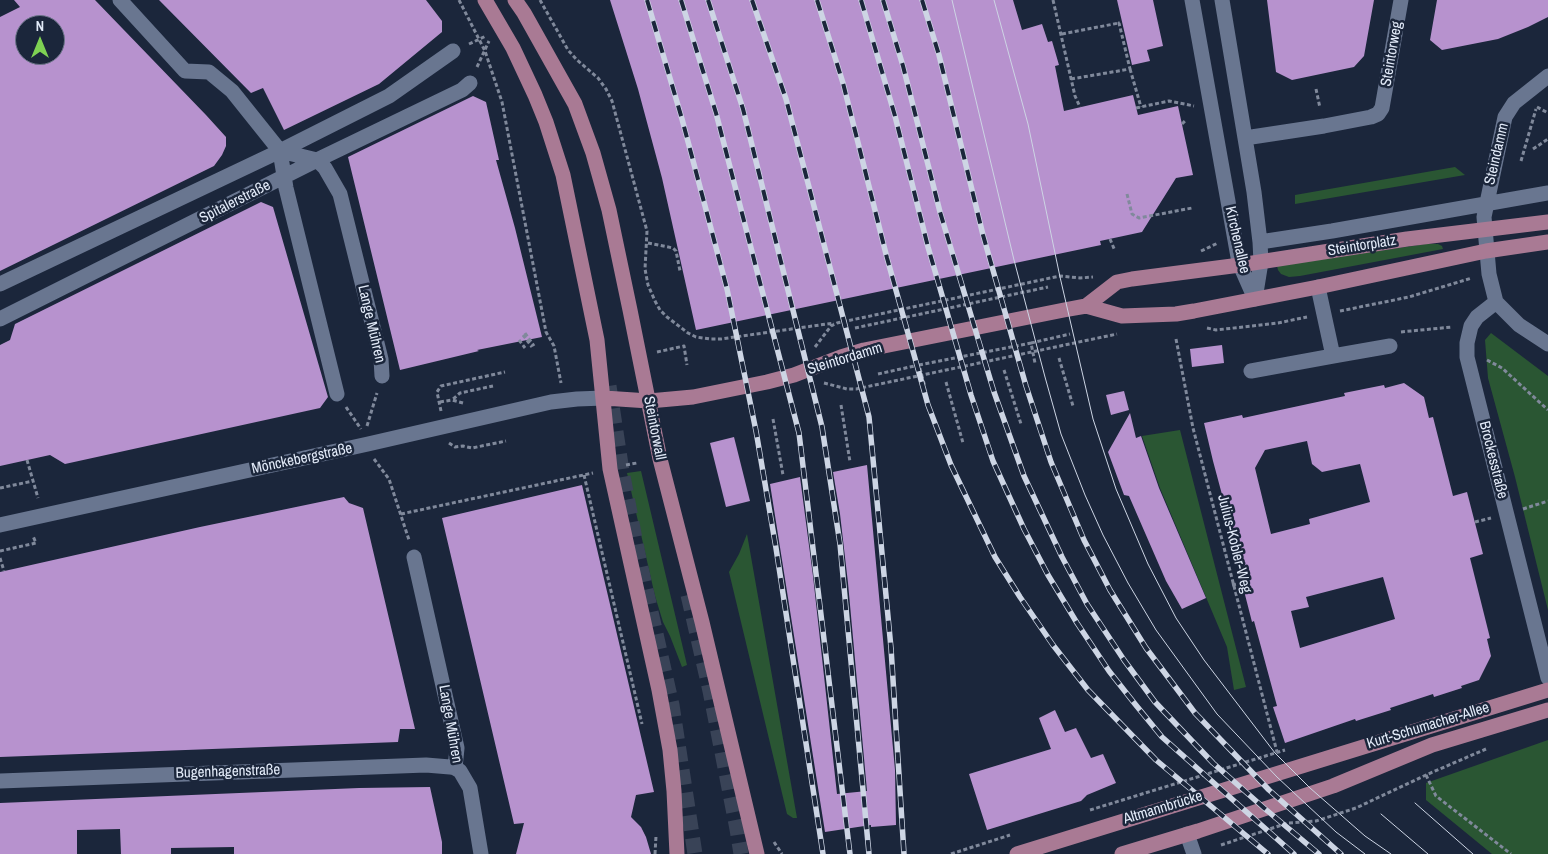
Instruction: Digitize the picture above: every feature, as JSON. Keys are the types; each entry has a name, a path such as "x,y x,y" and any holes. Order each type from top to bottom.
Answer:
{"main road":[{"path":"485,0 502,27 535,95 563,175 597,340 610,468 659,690 670,750 677,854"},
{"name":"Steintorwall","path":"515,0 575,104 593,153 609,210 660,459 702,622 757,854"},
{"name":"Steintorplatz","path":"1240,265 1407,239 1548,222"},
{"name":"Steintorplatz","path":"1255,299 1486,252 1548,242"},
{"name":"Steintordamm","path":"604,398 649,401 684,398 731,389 794,375 864,350 1086,306 1117,282 1240,265"},
{"name":"Steintordamm","path":"1086,306 1122,316 1194,311 1255,299"},
{"name":"Kurt-Schumacher-Allee","path":"1308,763 1548,690"},
{"name":"Kurt-Schumacher-Allee","path":"1192,833 1333,786 1432,745 1548,710"},
{"name":"Altmannbrücke","path":"1017,854 1308,763"},
{"path":"1122,854 1192,833"}],"street":[{"path":"120,0 185,71 210,72 232,91 280,150 284,177 337,394"},
{"name":"Kirchenallee","path":"1192,0 1240,265 1255,299"},
{"name":"Kirchenallee","path":"1222,0 1254,192 1260,242 1261,262 1255,299"},
{"name":"Steintorweg","path":"1244,138 1371,117 1378,114 1382,108 1401,0"},
{"name":"Spitalerstraße","path":"0,284 389,96 453,51"},
{"name":"Steindamm","path":"1486,252 1484,217 1505,117 1514,103 1548,76"},
{"name":"Spitalerstraße","path":"0,319 317,160 462,90 470,83"},
{"path":"280,150 317,160"},
{"name":"Lange Mühren","path":"317,160 325,168 340,194 381,360 382,376"},
{"name":"Steintorplatz","path":"1260,242 1548,193"},
{"path":"1486,252 1496,302 1519,325 1548,344"},
{"path":"1318,287 1333,356"},
{"name":"Brockesstraße","path":"1496,302 1477,317 1471,326 1467,343 1467,357 1548,678"},
{"path":"1251,371 1333,356 1393,339"},
{"name":"Mönckebergstraße","path":"0,525 551,402 577,398 604,398"},
{"name":"Lange Mühren","path":"414,557 457,748 456,768 460,771 470,788 481,854"},
{"name":"Bugenhagenstraße","path":"0,781 426,765 456,768"},
{"name":"Lange Mühren","path":"470,854 475,820"},
{"path":"1192,833 1194,854"}],"path":[{"path":"459,0 480,39 502,102 546,332 554,346 562,385"},
{"path":"1053,0 1075,96 1080,106"},
{"path":"541,1 568,50 598,78 610,95 646,225 648,243 645,269 648,285 660,310 688,333 696,337 721,339 837,322 1060,276 1080,278"},
{"path":"1062,34 1120,22 1130,69 1141,106"},
{"path":"453,51 491,34 470,83"},
{"path":"1072,79 1130,69"},
{"path":"1316,89 1320,109"},
{"path":"1136,108 1169,100 1200,108"},
{"path":"1521,161 1536,107"},
{"path":"1182,124 1186,120"},
{"path":"1533,149 1548,139"},
{"path":"1127,194 1130,211 1136,217 1142,218 1192,208"},
{"path":"1110,239 1115,251"},
{"path":"648,243 673,248 676,251 680,271"},
{"path":"1216,330 1278,322 1409,297 1489,274"},
{"path":"855,328 1048,287"},
{"path":"837,322 831,326 794,375 848,389 856,389 1093,339"},
{"path":"1393,339 1453,327"},
{"path":"878,374 1031,345 1070,334"},
{"path":"526,348 522,337 533,346"},
{"name":"Julius-Kobler-Weg","path":"1176,339 1193,428 1276,752"},
{"path":"1031,345 1035,363"},
{"path":"656,352 684,346 687,365"},
{"path":"1467,357 1486,360 1502,368 1548,410"},
{"path":"1059,358 1073,406"},
{"path":"919,366 925,387"},
{"path":"1004,370 1021,424"},
{"path":"442,414 438,392 441,386 505,372"},
{"name":"Lange Mühren","path":"337,394 364,433 382,376"},
{"path":"946,382 963,443"},
{"path":"452,400 460,393 493,386"},
{"path":"440,402 452,400 462,403"},
{"path":"841,404 850,462"},
{"path":"773,419 783,475"},
{"path":"466,442 463,446 472,448 506,441"},
{"path":"372,457 389,480 414,557"},
{"path":"27,460 40,504"},
{"path":"626,465 637,463"},
{"path":"401,514 584,475 642,724"},
{"path":"0,488 33,480"},
{"path":"1506,514 1548,501"},
{"path":"0,551 36,543 34,536"},
{"path":"0,558 4,571"},
{"path":"1232,585 1242,582"},
{"path":"1086,812 1276,752 1292,749"},
{"path":"1221,845 1288,823 1316,821 1356,808 1487,749"},
{"path":"1426,775 1436,796 1511,854"}],"green space":[{"path":"1455,167 1465,175 1295,204 1295,195"},
{"path":"1426,244 1438,244 1443,249 1300,276 1289,277 1281,274 1277,266"},
{"path":"1491,333 1548,376 1548,610 1488,378 1485,340"},
{"path":"1180,430 1246,687 1234,690 1227,647 1160,488 1142,436"},
{"path":"641,471 687,665 682,667 663,622 655,596 627,473"},
{"path":"747,534 797,818 787,814 729,572"},
{"path":"1548,740 1548,854 1492,854 1426,800 1426,783"}],"building":[{"path":"14,0 95,0 226,137 226,146 222,155 214,166 0,271 0,17 20,7"},
{"path":"159,0 426,0 442,21 442,32 379,84 284,130 263,88 251,93"},
{"path":"610,0 1013,0 1022,30 1042,24 1048,42 1052,41 1059,65 1055,66 1064,111 1133,95 1138,115 1178,106 1193,175 1176,178 1142,232 1100,241 1101,245 696,330 662,178 638,89"},
{"path":"1117,0 1153,0 1163,46 1147,50 1150,61 1132,65"},
{"path":"1267,0 1374,0 1364,56 1354,67 1292,80 1276,72"},
{"path":"1437,0 1548,0 1548,17 1498,39 1442,50 1430,40"},
{"path":"473,96 486,102 499,160 496,160 542,337 477,350 479,351 400,370 348,157"},
{"path":"261,202 273,207 328,397 320,408 65,464 50,455 0,466 0,345 10,340 15,324"},
{"path":"1222,345 1224,363 1192,367 1190,349"},
{"path":"1404,383 1424,397 1429,418 1433,417 1453,496 1467,492 1483,554 1470,558 1490,638 1487,639 1491,656 1479,680 1461,686 1462,688 1434,697 1433,694 1390,708 1391,710 1356,721 1355,719 1285,743 1273,707 1277,706 1254,621 1252,622 1232,544 1235,543 1204,423 1242,415 1243,418 1345,396 1344,393 1384,385 1385,388","holes":["1307,441 1312,464 1322,472 1360,464 1370,502 1309,519 1310,524 1271,534 1255,468 1265,450","1383,577 1395,619 1300,648 1291,611 1309,607 1306,597"]},
{"path":"1124,391 1129,410 1111,415 1106,395"},
{"path":"1130,413 1136,438 1141,436 1159,488 1206,598 1182,609 1166,581 1129,496 1124,495 1108,452"},
{"path":"734,437 750,501 726,507 710,443"},
{"path":"867,465 895,770 896,825 871,827 871,825 825,832 770,484 800,477 837,794 867,791 848,583 833,472"},
{"path":"582,485 654,792 636,795 631,817 641,827 651,854 516,854 524,823 514,824 442,518"},
{"path":"344,497 349,503 363,508 415,729 400,729 398,742 0,757 0,572"},
{"path":"1055,710 1065,732 1076,728 1091,758 1103,754 1116,783 1087,795 1081,801 987,830 969,774 1051,749 1039,718"},
{"path":"430,787 442,842 442,854 234,854 234,847 171,848 171,854 121,854 120,829 77,830 77,854 0,854 0,803 359,788"}],"tunnel":[{"path":"609,386 622,471 638,554 672,705 695,854"},
{"path":"688,595 710,691 741,854"}],"tram line":[{"path":"952,0 1014,260 1061,434 1103,535 1128,583 1156,630 1217,714 1277,777 1336,832 1365,854"},
{"path":"994,0 1028,124 1060,277 1093,419 1116,489 1148,564 1176,618 1204,660 1275,753 1310,788 1365,836 1391,854"},
{"path":"1415,803 1473,854"},
{"path":"1381,814 1428,854"}],"railway":[{"path":"647,0 682,119 727,289 756,431 776,548 823,854"},
{"path":"681,0 716,113 799,433 850,854"},
{"path":"708,0 743,109 822,427 840,544 869,854"},
{"path":"752,0 786,99 869,417 891,648 904,854"},
{"path":"817,0 843,83 887,258 928,405 951,465 995,557 1053,645 1088,690 1156,760 1268,854"},
{"path":"861,0 895,116 928,247 971,395 993,461 1024,529 1048,575 1077,623 1109,671 1162,737 1294,854"},
{"path":"883,0 903,66 940,212 994,392 1024,476 1062,557 1087,604 1124,660 1155,702 1213,763 1319,854"},
{"path":"922,0 939,55 983,235 1026,386 1051,462 1084,540 1110,590 1146,648 1195,713 1269,790 1341,854"}]}
